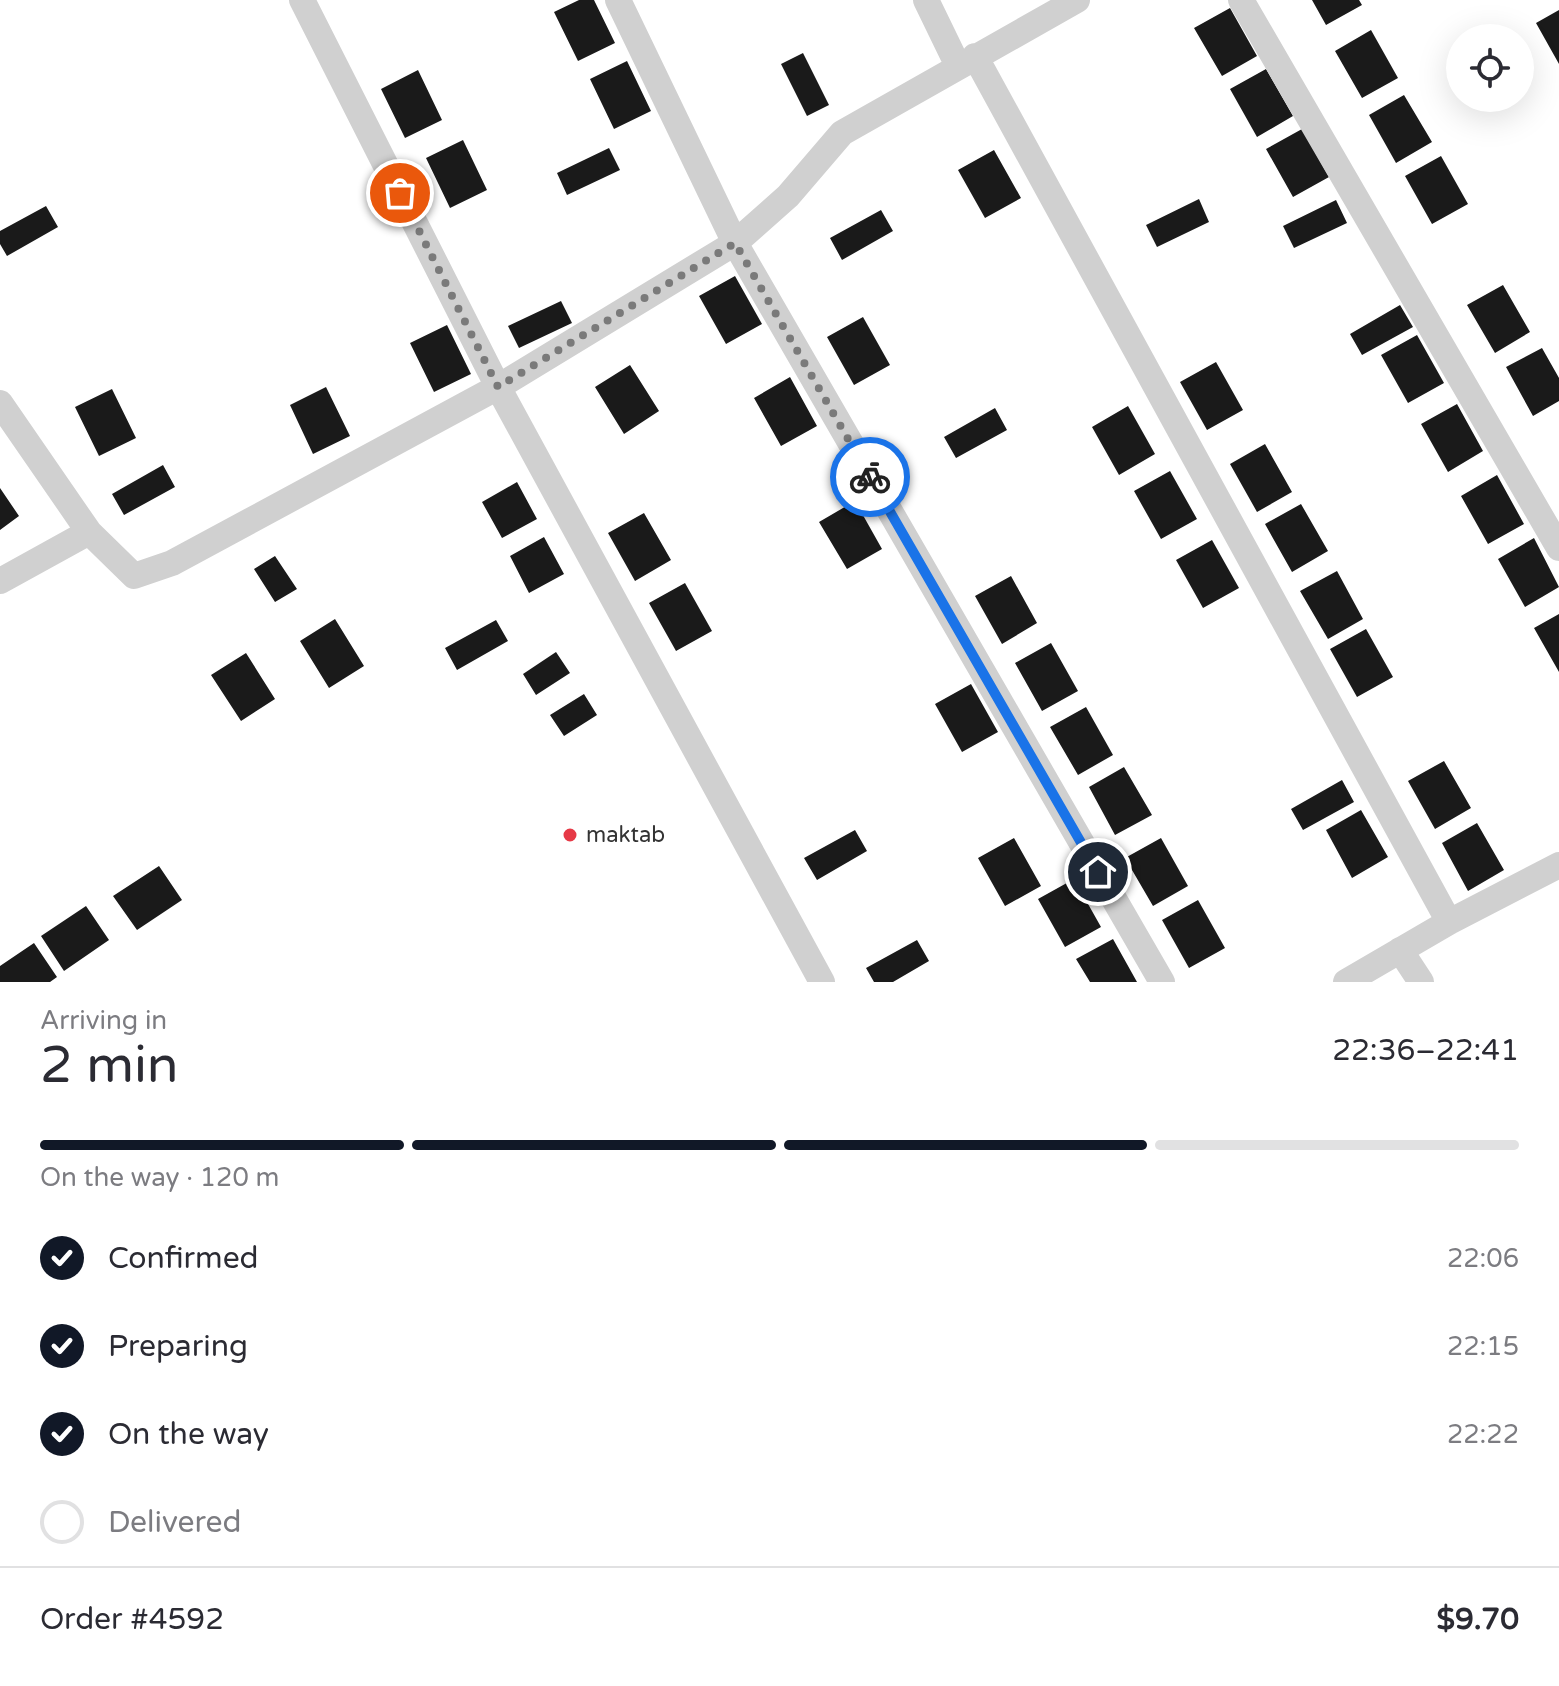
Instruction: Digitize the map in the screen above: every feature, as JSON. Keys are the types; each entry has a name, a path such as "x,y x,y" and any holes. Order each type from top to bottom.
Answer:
{"street":[{"path":"302,0 498,387 822,982"},
{"path":"618,0 735,243 1162,982"},
{"path":"926,0 967,61 1449,922"},
{"path":"0,403 89,532 134,576 172,563 498,387 735,243 788,196 842,133 1077,0"},
{"path":"1241,0 1559,548"},
{"path":"0,581 89,532"},
{"path":"1346,982 1449,922 1559,865"},
{"path":"1400,950 1421,982"}],"building":[{"path":"579,0 594,0 615,43 578,61 554,12"},
{"path":"1312,0 1359,0 1362,5 1326,25"},
{"path":"1230,8 1257,56 1222,76 1194,28"},
{"path":"1559,10 1559,64 1536,23"},
{"path":"1371,30 1398,78 1362,98 1335,51"},
{"path":"803,53 829,105 807,116 781,64"},
{"path":"627,61 651,111 614,129 590,79"},
{"path":"1266,69 1293,116 1257,137 1230,89"},
{"path":"418,70 442,120 405,138 381,89"},
{"path":"1404,95 1432,142 1396,163 1369,115"},
{"path":"1302,129 1329,177 1293,197 1266,149"},
{"path":"463,140 487,190 450,208 426,158"},
{"path":"609,148 620,170 567,195 557,173"},
{"path":"994,150 1021,198 985,218 958,170"},
{"path":"1441,156 1468,204 1432,224 1405,176"},
{"path":"1199,199 1209,222 1157,247 1146,225"},
{"path":"1336,200 1347,223 1294,248 1283,226"},
{"path":"46,206 58,227 7,256 0,244 0,231"},
{"path":"881,210 893,231 842,260 830,238"},
{"path":"735,276 762,324 726,344 699,296"},
{"path":"1503,285 1530,332 1495,353 1467,305"},
{"path":"561,301 572,323 519,348 508,326"},
{"path":"1400,305 1413,327 1362,355 1350,334"},
{"path":"863,317 890,365 854,385 827,337"},
{"path":"447,325 471,374 434,392 410,343"},
{"path":"1417,335 1444,383 1408,403 1381,355"},
{"path":"1542,348 1559,378 1559,401 1533,416 1506,367"},
{"path":"1216,362 1243,410 1207,430 1180,382"},
{"path":"630,365 659,411 624,434 595,387"},
{"path":"790,377 817,426 781,446 754,398"},
{"path":"326,387 350,436 313,454 290,405"},
{"path":"112,389 136,438 99,456 75,407"},
{"path":"1457,404 1483,451 1448,472 1421,424"},
{"path":"1128,406 1155,454 1119,475 1092,427"},
{"path":"995,408 1007,430 956,458 944,437"},
{"path":"1265,444 1292,492 1257,512 1230,464"},
{"path":"163,465 175,487 124,515 112,494"},
{"path":"1170,471 1197,519 1161,539 1134,491"},
{"path":"1497,475 1524,524 1488,544 1461,496"},
{"path":"517,482 537,519 502,538 482,502"},
{"path":"0,488 19,516 0,530"},
{"path":"855,501 882,549 847,569 819,522"},
{"path":"1301,504 1328,551 1292,572 1265,524"},
{"path":"644,513 671,560 635,581 608,533"},
{"path":"544,537 564,574 529,593 510,556"},
{"path":"1534,538 1559,587 1525,607 1498,559"},
{"path":"1212,540 1239,588 1203,608 1176,560"},
{"path":"275,556 297,589 275,602 254,569"},
{"path":"1337,571 1363,619 1328,639 1300,591"},
{"path":"1011,576 1037,623 1002,644 975,596"},
{"path":"685,583 712,631 676,651 649,603"},
{"path":"1559,614 1559,672 1534,628"},
{"path":"335,619 364,666 329,688 300,641"},
{"path":"496,620 508,641 457,670 445,648"},
{"path":"1366,629 1393,677 1357,697 1330,649"},
{"path":"1051,643 1078,691 1042,711 1015,663"},
{"path":"556,652 570,673 536,695 523,674"},
{"path":"246,653 275,699 241,721 211,675"},
{"path":"971,684 998,732 962,752 935,704"},
{"path":"584,694 597,715 564,736 550,715"},
{"path":"1086,707 1113,755 1078,775 1050,727"},
{"path":"1444,761 1471,808 1435,829 1408,781"},
{"path":"1124,767 1152,815 1115,835 1089,787"},
{"path":"1342,780 1354,802 1303,830 1291,809"},
{"path":"1361,810 1388,857 1352,878 1326,830"},
{"path":"1477,823 1504,870 1468,891 1442,843"},
{"path":"855,830 867,851 817,880 804,858"},
{"path":"1014,838 1041,886 1005,906 978,858"},
{"path":"1161,838 1188,886 1153,906 1125,858"},
{"path":"159,866 182,900 137,930 113,896"},
{"path":"1074,879 1101,927 1065,947 1038,899"},
{"path":"1198,900 1225,948 1189,968 1162,920"},
{"path":"86,906 109,940 64,971 41,936"},
{"path":"1113,939 1137,982 1090,982 1076,959"},
{"path":"917,940 929,961 893,982 874,982 866,968"},
{"path":"34,943 57,977 50,982 0,982 0,966"}],"way so far":[{"path":"400,193 498,387 735,243 870,477"}],"place":[{"name":"maktab","path":"570,835"}],"route":[{"path":"870,477 1098,872"}]}
